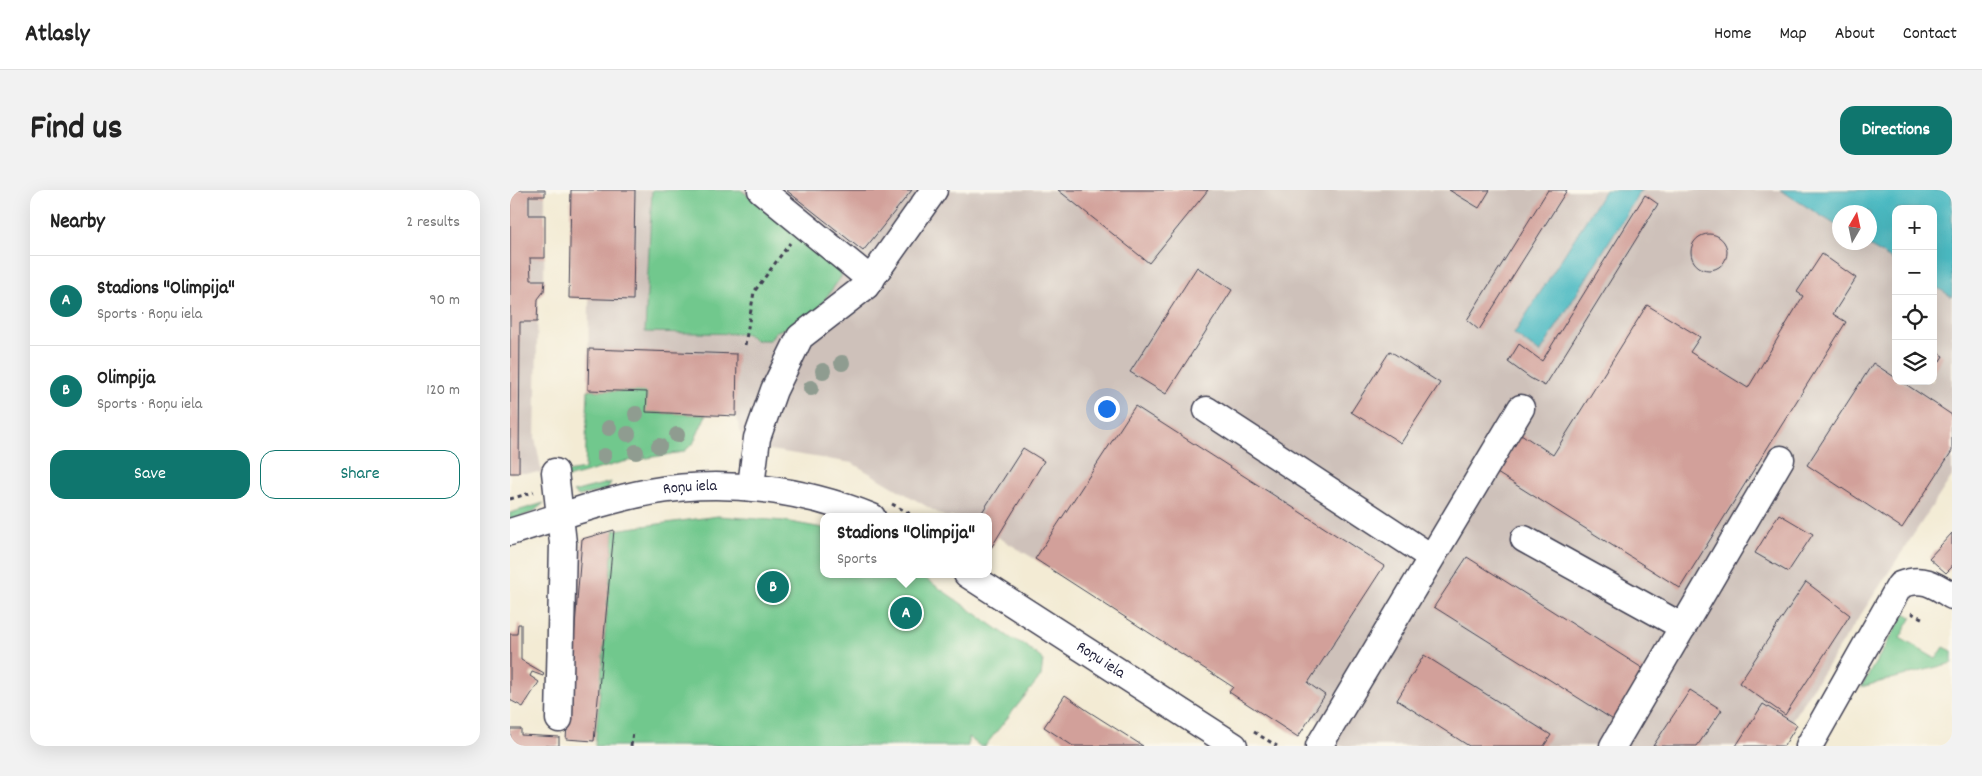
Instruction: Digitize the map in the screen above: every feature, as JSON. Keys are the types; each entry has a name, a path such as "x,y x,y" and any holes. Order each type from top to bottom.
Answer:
{"street":[{"path":"761,190 871,280"},
{"path":"752,486 757,438 774,390 800,338 866,286 934,190"},
{"path":"1319,746 1521,408"},
{"path":"1207,410 1432,557"},
{"path":"1613,746 1781,459"},
{"path":"555,472 563,543 559,719"},
{"name":"Roņu iela","path":"510,532 650,492 752,486 795,494 859,513"},
{"path":"1524,539 1683,627"},
{"name":"Roņu iela","path":"973,578 1234,746"},
{"path":"1809,746 1900,585 1914,579 1935,585 1952,596"}],"path":[{"path":"745,345 754,292 803,224"},
{"path":"631,746 633,732"}],"shaded area":[{"path":"510,190 545,190 544,291 538,299 535,438 542,473 510,473"},
{"path":"571,190 1605,190 1515,334 1540,353 1641,190 1782,190 1832,222 1832,250 1877,250 1892,259 1892,385 1937,385 1937,287 1952,296 1952,476 1791,721 1797,725 1784,746 1319,746 1331,726 1311,716 1298,737 1229,692 1233,687 1035,559 998,537 992,546 992,513 938,513 852,463 764,449 757,438 742,437 736,416 646,412 646,392 588,390 589,299 569,298"}],"green space":[{"path":"652,190 741,190 841,269 841,277 812,317 775,332 770,340 755,340 747,334 645,332"},
{"path":"588,390 647,392 647,412 706,415 693,444 683,452 623,462 567,478 567,472 585,469"},
{"path":"611,482 607,490 579,496 573,492"},
{"path":"544,503 533,512 510,521 510,513"},
{"path":"718,516 784,521 820,527 820,578 925,578 1012,639 1024,644 1043,660 1041,676 985,746 980,746 968,737 968,746 595,746 614,530"},
{"path":"1905,613 1912,617 1900,638 1936,659 1944,647 1952,651 1952,663 1861,687"}],"water":[{"path":"1605,190 1641,190 1540,353 1514,334"},
{"path":"1780,190 1952,190 1952,297 1937,288 1937,205 1892,205 1892,260 1876,250 1877,205 1832,205 1832,223"}],"building":[{"path":"510,190 545,190 545,196 529,196 529,215 545,215 545,258 530,258 531,280 545,280 544,291 538,299 537,322 520,322 519,473 510,473"},
{"path":"571,190 635,190 633,300 569,298"},
{"path":"786,190 912,190 863,251"},
{"path":"1058,190 1208,190 1149,263"},
{"path":"1449,190 1490,190 1479,208"},
{"path":"1548,190 1567,190 1479,330 1467,320"},
{"path":"1645,195 1658,204 1545,386 1530,378 1508,362 1519,344 1542,361"},
{"path":"1709,234 1721,240 1727,252 1721,264 1709,270 1697,264 1691,252 1697,240"},
{"path":"1822,254 1856,278 1833,314 1846,322 1680,588 1497,473 1521,434 1553,455 1647,305 1700,337 1690,352 1748,388 1803,296 1797,292"},
{"path":"1197,267 1232,290 1166,394 1130,372"},
{"path":"589,349 737,354 736,416 646,412 647,392 588,390"},
{"path":"1390,351 1440,383 1401,443 1351,412"},
{"path":"1937,352 1943,356 1937,366"},
{"path":"1873,363 1892,375 1892,385 1907,385 1952,415 1952,451 1902,528 1807,465"},
{"path":"1135,406 1384,566 1308,683 1325,695 1298,737 1229,692 1233,687 1035,559"},
{"path":"1023,448 1044,461 992,546 992,513 982,513"},
{"path":"1779,514 1813,534 1788,572 1755,553"},
{"path":"614,530 594,741 566,739 582,539"},
{"path":"1952,533 1952,567 1946,573 1929,558"},
{"path":"1467,557 1647,671 1615,721 1434,607"},
{"path":"1806,582 1850,615 1785,715 1739,683"},
{"path":"518,624 521,624 521,660 544,673 543,676 532,672 530,676 539,682 523,707 510,700 510,634 517,634"},
{"path":"1424,655 1551,735 1544,746 1469,746 1397,700"},
{"path":"1690,690 1722,710 1697,746 1653,746"},
{"path":"1065,695 1143,746 1073,746 1044,727"},
{"path":"1763,704 1797,725 1784,746 1736,746"},
{"path":"510,729 521,729 521,735 559,737 559,746 510,746"}],"place":[{"name":"Olimpija","path":"773,587"},
{"name":"Stadions \"Olimpija\"","path":"906,613"}]}
